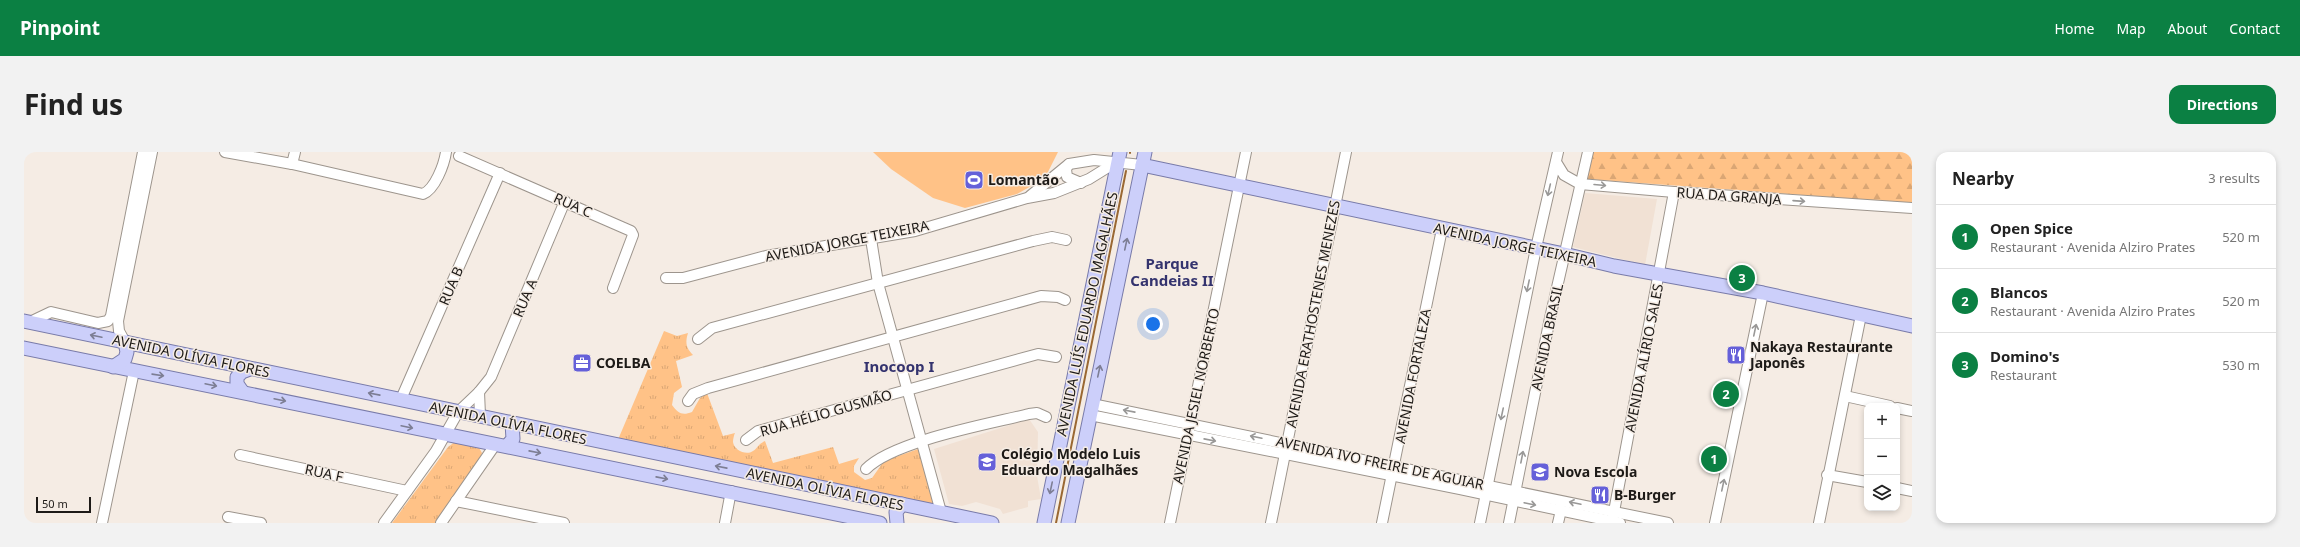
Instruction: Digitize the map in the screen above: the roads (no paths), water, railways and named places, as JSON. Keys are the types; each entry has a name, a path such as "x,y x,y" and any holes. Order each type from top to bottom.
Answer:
{"main road":[{"name":"AVENIDA LUÍS EDUARDO MAGALHÃES","path":"1068,523 1145,152"},
{"name":"AVENIDA LUÍS EDUARDO MAGALHÃES","path":"1044,523 1117,158"},
{"name":"AVENIDA JORGE TEIXEIRA","path":"1142,165 1239,187 1912,326"},
{"name":"AVENIDA OLÍVIA FLORES","path":"27,321 250,369 402,399 458,412 992,523"},
{"path":"113,367 125,359 127,352 125,342"},
{"name":"AVENIDA OLÍVIA FLORES","path":"24,348 134,372 180,378 445,435 731,491 876,522"},
{"path":"242,391 237,384 237,377 242,372 250,369"},
{"path":"501,445 513,439 512,423"},
{"path":"876,522 883,509 879,500"},
{"path":"897,523 896,512 902,504"}],"street":[{"path":"108,321 143,152"},
{"path":"125,342 118,326 152,152"},
{"path":"225,152 292,164 423,194 429,191 433,186 446,152"},
{"path":"292,164 295,152"},
{"name":"AVENIDA JESIEL NORBERTO","path":"1170,523 1246,152"},
{"name":"AVENIDA ERATHOSTENES MENEZES","path":"1271,523 1346,152"},
{"name":"AVENIDA BRASIL","path":"1509,523 1550,318 1566,254 1588,152"},
{"name":"RUA C","path":"459,156 565,201 632,233 612,288"},
{"name":"AVENIDA BRASIL","path":"1480,523 1536,248 1557,157"},
{"name":"RUA DA GRANJA","path":"1557,157 1564,174 1580,184 1674,192 1912,208"},
{"name":"AVENIDA JORGE TEIXEIRA","path":"1027,198 1070,164 1117,158 1142,165"},
{"name":"AVENIDA JORGE TEIXEIRA","path":"666,278 683,278 766,256 825,244 871,239 914,231 1027,198 1054,193 1107,170 1117,158"},
{"path":"1070,164 1066,169 1067,176 1080,183"},
{"name":"RUA B","path":"402,399 500,173"},
{"name":"AVENIDA ALÍRIO SALES","path":"1614,520 1674,192"},
{"name":"RUA A","path":"384,523 445,435 458,412 479,392 491,377 565,201"},
{"name":"AVENIDA FORTALEZA","path":"1382,523 1442,229"},
{"path":"698,339 712,328 1033,241 1052,237 1066,240"},
{"path":"871,239 878,283 941,512"},
{"path":"1715,523 1762,294"},
{"path":"688,401 699,390 1042,296 1058,297 1065,300"},
{"path":"27,321 51,312 98,323 108,321 118,326"},
{"path":"1819,523 1861,316"},
{"name":"RUA HÉLIO GUSMÃO","path":"746,440 758,431 1038,354 1056,357"},
{"path":"102,523 134,372"},
{"path":"479,392 480,416"},
{"path":"1845,396 1876,403"},
{"path":"1900,409 1912,411"},
{"name":"AVENIDA IVO FREIRE DE AGUIAR","path":"1091,410 1191,424 1287,443 1393,472"},
{"name":"AVENIDA IVO FREIRE DE AGUIAR","path":"1091,410 1189,436 1393,472 1515,496 1614,520"},
{"path":"866,469 881,456 922,441 1029,414 1037,414 1046,417"},
{"path":"441,523 456,501 501,445"},
{"name":"RUA F","path":"240,455 407,491"},
{"path":"1828,475 1864,481"},
{"path":"1900,489 1912,491"},
{"path":"724,523 731,491"},
{"name":"AVENIDA IVO FREIRE DE AGUIAR","path":"1515,496 1561,510 1614,520 1668,523"},
{"path":"456,501 564,523"},
{"path":"1558,523 1561,510"},
{"path":"228,516 261,523"}],"waterway":[{"path":"1056,523 1126,171"}],"place":[{"name":"Lomantão","path":"974,180"},
{"name":"Domino's","path":"1742,278"},
{"name":"Nakaya Restaurante Japonês","path":"1736,355"},
{"name":"COELBA","path":"582,363"},
{"name":"Blancos","path":"1726,394"},
{"name":"Open Spice","path":"1714,459"},
{"name":"Colégio Modelo Luis Eduardo Magalhães","path":"987,462"},
{"name":"Nova Escola","path":"1540,472"},
{"name":"B-Burger","path":"1600,495"}],"district":[{"name":"Parque Candeias II","path":"1172,272"},
{"name":"Inocoop I","path":"899,367"}]}
